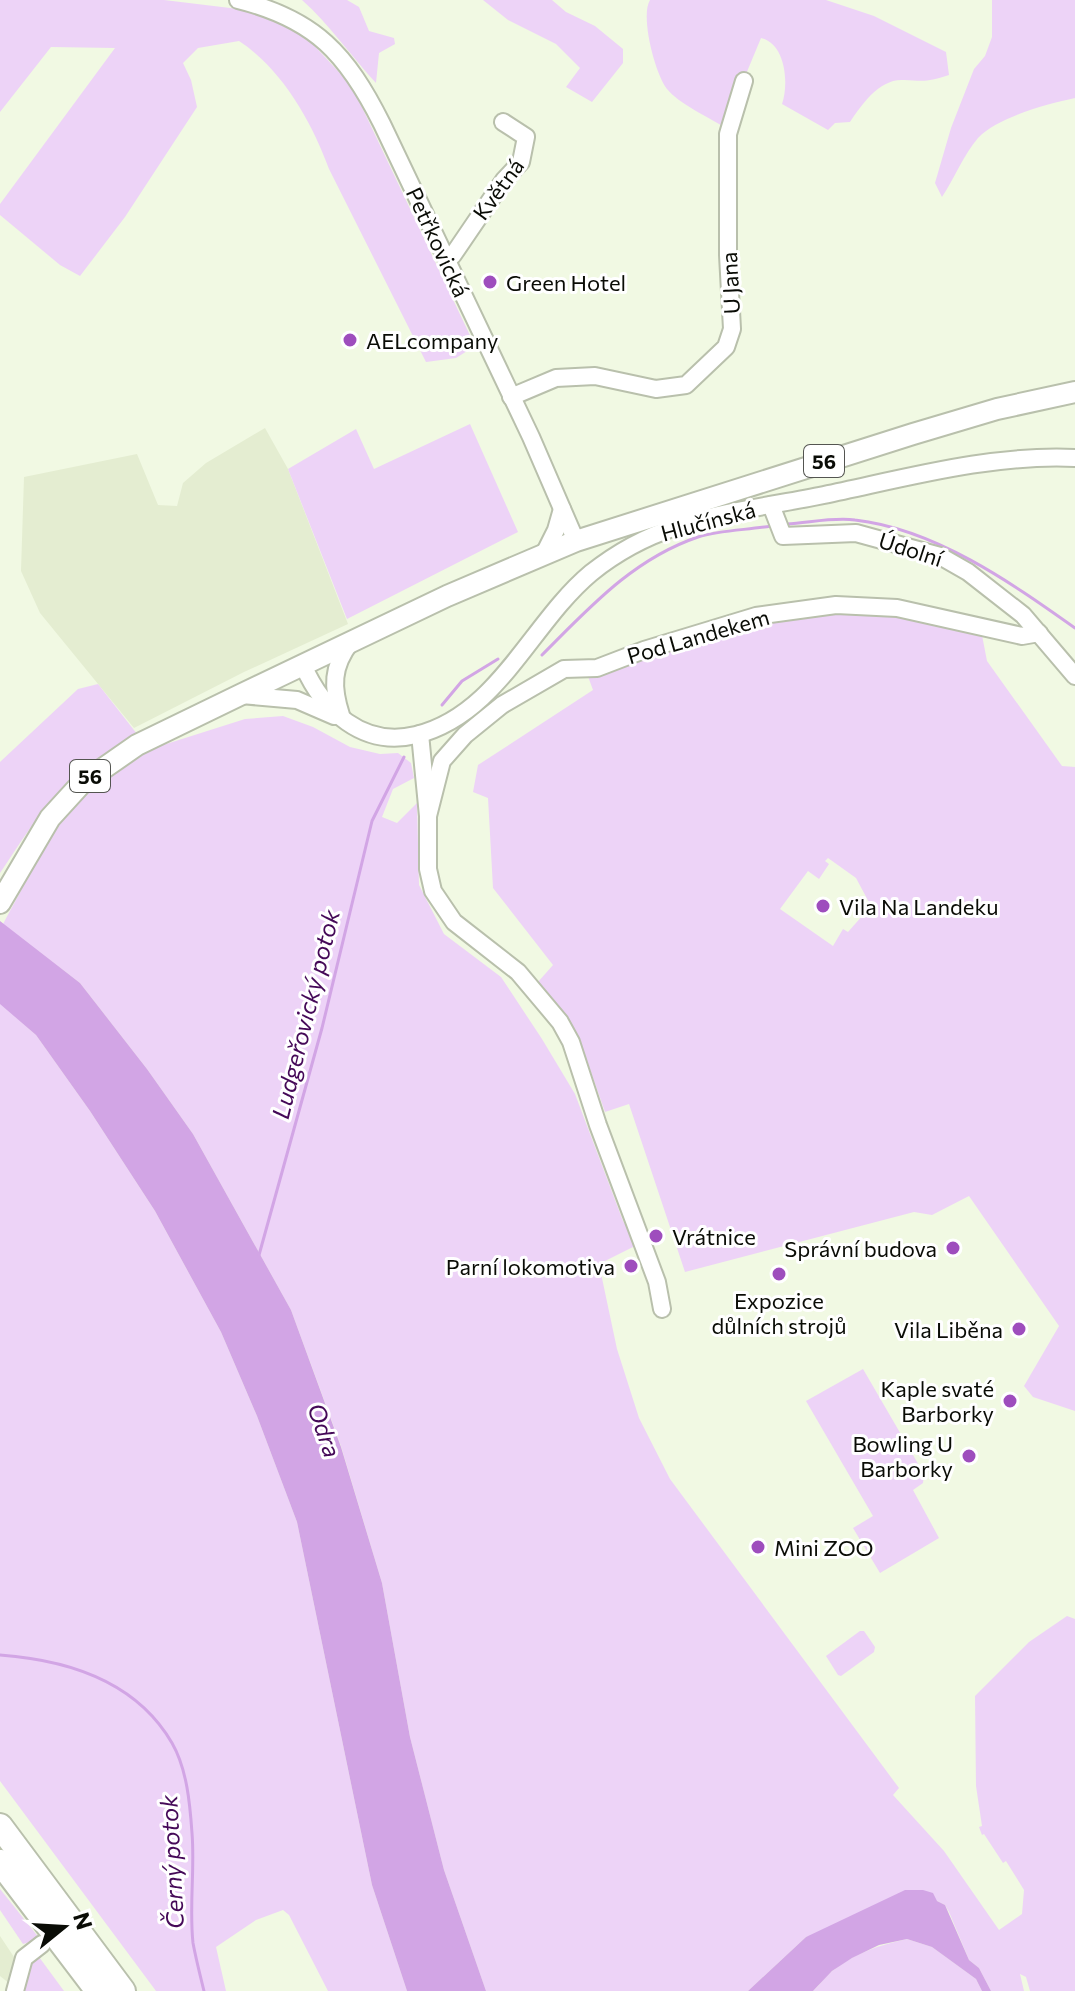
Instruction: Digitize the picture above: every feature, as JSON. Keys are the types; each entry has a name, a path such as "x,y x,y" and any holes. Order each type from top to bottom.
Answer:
{"highway":[{"path":"0,1826 123,1991"},
{"path":"0,1862 98,1991"}],"main road":[{"name":"56","path":"0,903 50,818 92,774 137,745 352,641 464,588 576,541 927,430 1018,403 1075,392"}],"street":[{"name":"Petřkovická","path":"238,0 282,14 306,26 349,68 376,113 447,260 576,541"},
{"name":"U Jana","path":"511,397 556,378 595,376 656,389 686,385 726,347 732,329 728,255 728,134 744,81"},
{"name":"Květná","path":"447,260 504,180 521,162 526,137 503,122"},
{"name":"Hlučínská","path":"303,665 320,695 343,720 372,735 420,734 452,720 475,703 579,584 617,555 650,537 686,523 776,518 982,464 1032,458 1075,458"},
{"path":"544,554 562,509"},
{"name":"Údolní","path":"776,518 783,536 856,533 940,556 1023,615 1075,676"},
{"name":"Pod Landekem","path":"428,816 442,761 465,735 502,705 564,669 597,668 644,650 756,616 836,605 897,608 1022,636 1039,633"},
{"path":"343,720 335,696 334,673 339,659 352,641"},
{"path":"240,695 297,700 343,720"},
{"name":"Pod Landekem","path":"420,734 428,816 428,869 433,891 454,922 518,972 560,1022 571,1042 657,1282 662,1309"},
{"path":"15,1991 24,1958 42,1944"}],"shaded area":[{"path":"0,0 164,0 255,11 270,16 310,41 352,86 475,346 456,358 426,362 304,115 269,66 239,41 198,48 183,63 191,80 197,107 125,217 80,276 60,265 0,215 0,204 115,48 51,47 0,112"},
{"path":"302,0 347,0 359,7 369,31 394,38 395,44 379,53 376,83 321,19"},
{"path":"483,0 552,0 566,12 595,26 623,49 623,63 592,102 566,87 580,68 556,44 508,20"},
{"path":"650,0 826,0 874,16 946,52 949,75 931,80 895,80 887,83 872,94 850,122 835,123 828,130 782,104 784,66 776,48 761,38 724,127 678,99 662,82 648,31 647,8"},
{"path":"992,0 1075,0 1075,98 1024,112 987,130 968,151 942,197 935,183 951,128 974,69 985,56 992,37"},
{"path":"470,424 518,532 347,619 288,469 356,429 374,469"},
{"path":"265,428 288,469 348,624 134,728 40,613 21,571 24,477 137,454 158,505 177,506 183,483 206,463"},
{"path":"868,609 981,630 987,661 1062,766 1075,767 1075,1411 1033,1397 1024,1386 1059,1326 969,1196 932,1215 914,1212 685,1272 629,1104 605,1112 580,1041 538,982 553,965 493,888 488,798 473,792 478,765 593,690 586,671 757,619","holes":["828,858 856,878 871,906 848,932 843,929 833,946 780,909 808,871 819,879 829,864 825,861"]},
{"path":"98,684 137,734 88,768 52,800 0,873 0,762 78,689"},
{"path":"283,716 313,727 350,747 380,754 398,753 411,763 414,778 393,789 382,817 397,823 417,803 419,885 444,934 501,977 542,1039 575,1094 623,1221 637,1245 599,1264 617,1349 639,1418 670,1479 899,1788 893,1795 944,1851 999,1930 1022,1914 1024,1890 979,1827 982,1826 976,1786 975,1696 1029,1642 1067,1616 1075,1619 1075,1991 1030,1991 1026,1977 1020,1974 1024,1991 991,1991 979,1968 969,1960 945,1905 937,1901 806,1937 748,1991 486,1991 444,1870 410,1737 382,1583 341,1446 291,1310 193,1134 147,1069 80,983 3,924 55,827 93,785 141,752 245,719"},
{"path":"0,1003 36,1035 155,1211 221,1332 257,1416 297,1522 372,1885 407,1991 328,1991 289,1915 283,1910 256,1920 216,1947 226,1991 156,1991 0,1781"},
{"path":"863,1369 924,1474 923,1483 913,1490 939,1538 880,1573 853,1528 873,1516 806,1401"},
{"path":"864,1631 875,1647 874,1652 841,1676 838,1675 826,1656"},
{"path":"0,1889 40,1939 23,1944 0,1910"},
{"path":"0,1936 18,1963 10,1984 0,1976"},
{"path":"907,1939 932,1947 976,1979 982,1991 813,1991 831,1972 857,1955"},
{"path":"39,1957 64,1991 21,1991 33,1958"}],"water":[{"name":"Odra","path":"0,921 80,983 147,1069 193,1134 291,1310 341,1447 382,1583 410,1737 444,1870 486,1991 407,1991 372,1885 297,1522 257,1416 221,1332 155,1211 36,1035 0,1004"},
{"path":"905,1890 933,1893 937,1901 945,1905 969,1960 979,1968 991,1991 982,1991 976,1979 932,1947 907,1939 879,1945 852,1958 832,1971 813,1991 748,1991 806,1937"}],"waterway":[{"name":"Ludgeřovický potok","path":"787,524 847,519 885,525 914,534 971,560 1075,628"},
{"name":"Ludgeřovický potok","path":"542,655 613,587 653,558 698,537 771,526"},
{"name":"Ludgeřovický potok","path":"442,705 462,681 498,659"},
{"name":"Ludgeřovický potok","path":"259,1255 322,1028 372,821 404,757"},
{"name":"Černý potok","path":"0,1655 75,1669 120,1689 140,1704 172,1743 181,1764 189,1799 193,1847 193,1943 204,1991"}],"place":[{"name":"Green Hotel","path":"490,282"},
{"name":"AELcompany","path":"350,340"},
{"name":"Vila Na Landeku","path":"823,906"},
{"name":"Vrátnice","path":"656,1236"},
{"name":"Správní budova","path":"953,1248"},
{"name":"Parní lokomotiva","path":"631,1266"},
{"name":"Expozice důlních strojů","path":"779,1274"},
{"name":"Vila Liběna","path":"1019,1329"},
{"name":"Kaple svaté Barborky","path":"1010,1401"},
{"name":"Bowling U Barborky","path":"969,1456"},
{"name":"Mini ZOO","path":"758,1547"}]}
